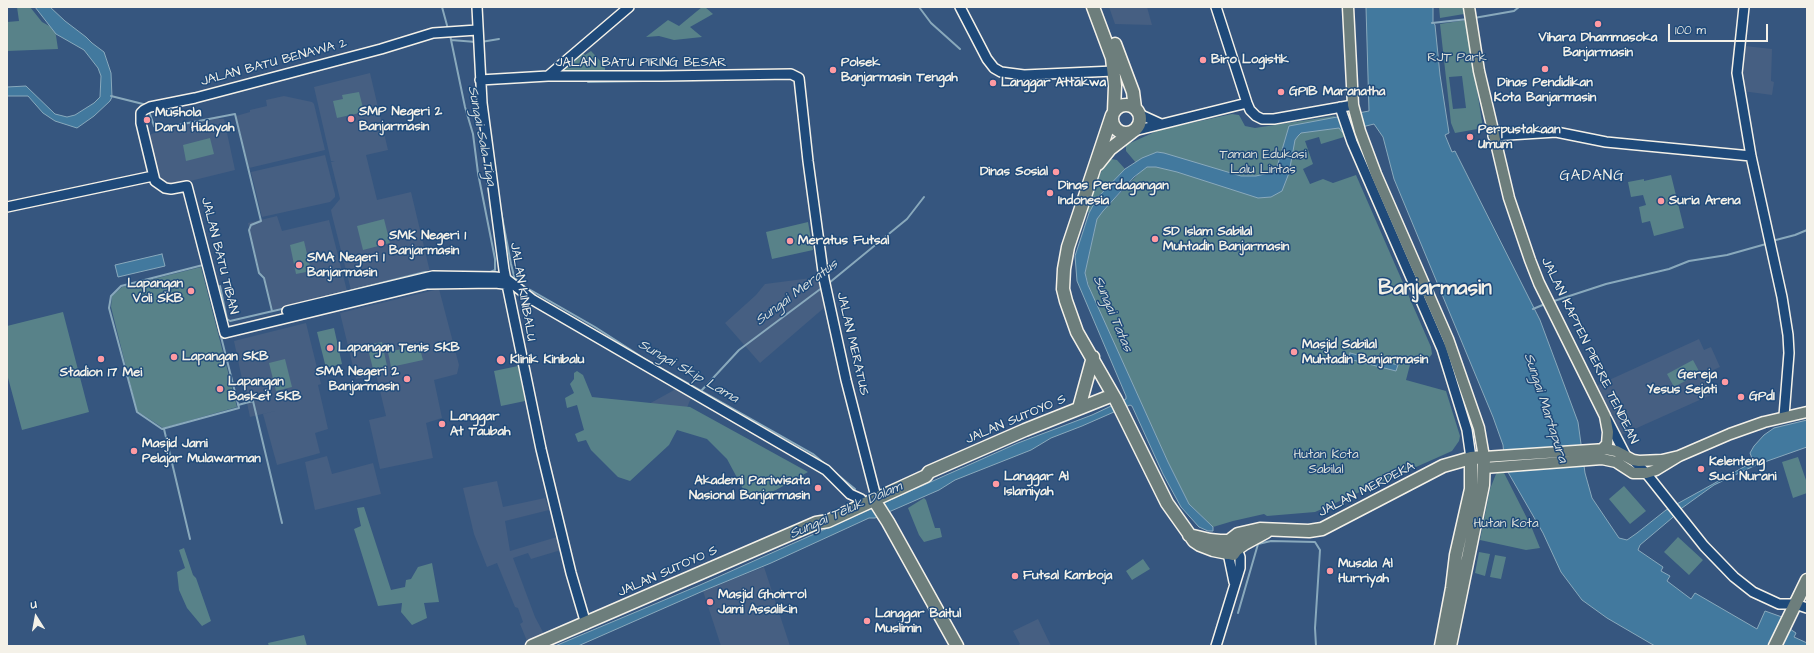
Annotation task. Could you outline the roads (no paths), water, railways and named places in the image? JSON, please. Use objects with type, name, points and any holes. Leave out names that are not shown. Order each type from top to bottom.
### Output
[{"type":"highway","points":[[1092,7],[1110,51],[1114,71],[1115,86],[1112,124],[1118,132],[1123,133],[1133,131]]},
{"type":"highway","points":[[1092,171],[1110,149],[1133,131],[1140,122],[1133,92],[1101,7]]},
{"type":"highway","points":[[1137,111],[1126,105],[1121,105],[1113,113],[1092,171],[1068,247],[1064,269],[1063,289],[1078,332],[1117,401],[1167,503],[1189,535],[1210,540],[1231,548]]},
{"type":"highway","points":[[1079,408],[1093,357]]},
{"type":"highway","name":"JALAN SUTOYO S","points":[[532,646],[586,624],[816,523],[828,521],[875,499],[924,471],[930,472],[1079,408],[1117,401]]},
{"type":"highway","name":"JALAN MERDEKA","points":[[1231,548],[1273,529],[1309,532],[1322,529],[1443,466],[1453,462],[1484,462]]},
{"type":"highway","points":[[1441,646],[1450,622],[1483,485],[1484,462]]},
{"type":"highway","points":[[1450,646],[1450,622],[1456,555],[1471,489],[1471,463]]},
{"type":"highway","points":[[861,499],[875,499],[957,646]]},
{"type":"highway","name":"JALAN SUTOYO S","points":[[816,523],[825,514],[861,499]]},
{"type":"highway","points":[[1782,646],[1800,606],[1807,580]]},
{"type":"highway","points":[[1776,646],[1800,606]]},
{"type":"main road","points":[[1348,7],[1354,108],[1360,131],[1376,174],[1448,340],[1479,428],[1484,462],[1616,451],[1629,458],[1662,460],[1679,456]]},
{"type":"main road","name":"JALAN KAPTEN PIERRE TENDEAN","points":[[1470,14],[1479,71],[1493,136],[1509,198],[1530,260],[1562,330],[1605,416]]},
{"type":"main road","points":[[1602,452],[1633,473],[1646,473],[1656,470],[1679,456],[1730,434],[1784,416],[1807,412]]},
{"type":"main road","points":[[1602,452],[1607,444],[1608,438],[1605,416]]},
{"type":"street","name":"JALAN KINIBALU","points":[[477,7],[482,103],[503,265],[508,283],[541,449],[570,573],[586,624]]},
{"type":"street","points":[[548,76],[629,7]]},
{"type":"street","points":[[960,7],[987,59],[994,68],[1001,72],[1024,75],[1114,71]]},
{"type":"street","points":[[1216,7],[1252,113],[1262,119],[1274,119],[1341,111],[1354,108]]},
{"type":"street","points":[[1744,7],[1737,73],[1751,156],[1782,297],[1788,335],[1789,353],[1784,416]]},
{"type":"street","name":"JALAN BATU BENAWA 2","points":[[153,176],[141,122],[141,114],[147,109],[195,98],[433,33],[449,31],[478,38]]},
{"type":"street","name":"JALAN BATU PIRING BESAR","points":[[480,80],[548,76],[791,74],[800,80]]},
{"type":"street","name":"JALAN MERATUS","points":[[800,80],[808,161],[825,283],[846,380],[875,499]]},
{"type":"street","points":[[1133,131],[1247,102]]},
{"type":"street","points":[[1137,111],[1161,124]]},
{"type":"street","points":[[1341,111],[1349,134],[1442,348],[1467,430],[1471,463]]},
{"type":"street","points":[[1493,136],[1556,132],[1606,142],[1751,156]]},
{"type":"street","points":[[7,207],[153,176]]},
{"type":"street","name":"JALAN BATU TIBAN","points":[[153,176],[155,181],[165,188],[171,189],[187,186],[224,330],[426,281],[488,277],[508,283]]},
{"type":"street","points":[[508,283],[539,304],[821,466],[850,494],[861,499]]},
{"type":"street","name":"JALAN KAPTEN PIERRE TENDEAN","points":[[1605,416],[1629,458],[1646,473],[1669,504],[1680,515],[1704,546],[1734,578],[1753,592],[1779,604],[1792,604],[1800,606]]},
{"type":"street","points":[[1216,646],[1240,565],[1240,557],[1231,548]]},
{"type":"water","points":[[35,7],[50,7],[104,52],[111,73],[112,97],[110,101],[94,116],[77,128],[55,121],[43,113],[28,96],[7,96],[7,87],[26,86],[55,114],[67,117],[75,115],[94,103],[100,97],[101,76],[98,68],[84,50],[56,34]]},
{"type":"water","name":"Sungai Martapura","points":[[1366,7],[1433,7],[1433,22],[1435,25],[1440,75],[1449,133],[1445,135],[1452,152],[1455,151],[1540,320],[1578,422],[1585,473],[1592,498],[1619,538],[1627,540],[1666,510],[1751,463],[1753,461],[1750,453],[1754,446],[1764,435],[1774,428],[1807,420],[1807,447],[1756,465],[1714,485],[1682,508],[1640,545],[1638,550],[1663,567],[1661,571],[1670,576],[1667,581],[1691,599],[1695,593],[1757,629],[1765,611],[1782,617],[1781,623],[1796,633],[1794,637],[1807,643],[1807,646],[1655,646],[1607,618],[1582,600],[1561,572],[1543,533],[1505,467],[1503,445],[1493,417],[1394,179],[1383,137],[1374,124],[1342,132],[1339,128],[1301,133],[1295,140],[1289,173],[1282,191],[1271,197],[1258,198],[1177,172],[1156,167],[1147,167],[1134,177],[1097,219],[1085,273],[1088,285],[1168,462],[1189,504],[1213,527],[1213,531],[1208,531],[1199,527],[1181,507],[1163,474],[1132,406],[1130,405],[1051,438],[1031,450],[955,480],[939,490],[875,518],[869,518],[771,563],[578,646],[555,646],[700,585],[1018,443],[1092,415],[1126,399],[1077,281],[1075,256],[1089,213],[1097,198],[1125,169],[1142,158],[1157,152],[1241,176],[1256,176],[1273,172],[1277,167],[1289,126],[1369,111]]},
{"type":"water","points":[[162,254],[165,266],[118,277],[115,265]]},
{"type":"water","points":[[1350,353],[1398,365],[1396,371],[1349,359]]},
{"type":"waterway","name":"Sungai Sala Tiga","points":[[442,7],[448,29]]},
{"type":"waterway","points":[[919,7],[931,23],[960,49]]},
{"type":"waterway","points":[[1474,18],[1514,11],[1519,7]]},
{"type":"waterway","points":[[1432,23],[1468,19]]},
{"type":"waterway","name":"Sungai Sala Tiga","points":[[450,35],[465,107],[473,134],[478,173],[495,259],[495,270],[488,273]]},
{"type":"waterway","points":[[481,42],[499,39]]},
{"type":"waterway","points":[[451,40],[476,42]]},
{"type":"waterway","points":[[588,82],[700,80]]},
{"type":"waterway","points":[[111,96],[147,105]]},
{"type":"waterway","points":[[149,111],[154,126],[157,129],[235,114],[261,221],[251,225],[249,230],[259,273],[264,278],[272,311]]},
{"type":"waterway","name":"Sungai Meratus","points":[[829,283],[907,219],[924,197]]},
{"type":"waterway","name":"Sungai Skip Lama","points":[[500,206],[514,276],[520,284],[595,327],[645,359],[813,454],[826,465]]},
{"type":"waterway","points":[[1772,241],[1807,230]]},
{"type":"waterway","points":[[1551,302],[1606,284],[1669,269],[1689,261],[1727,255],[1766,244]]},
{"type":"waterway","points":[[203,265],[239,408],[162,429],[137,412],[109,308],[111,296],[121,286],[203,265]]},
{"type":"waterway","points":[[325,297],[425,272],[433,272]]},
{"type":"waterway","points":[[220,286],[227,319],[230,321],[286,308]]},
{"type":"waterway","name":"Sungai Meratus","points":[[701,391],[739,350],[823,287]]},
{"type":"waterway","points":[[1533,309],[1545,304]]},
{"type":"waterway","points":[[238,405],[253,401],[282,523]]},
{"type":"waterway","points":[[164,429],[190,539]]},
{"type":"waterway","name":"Sungai Skip Lama","points":[[833,471],[855,489]]},
{"type":"waterway","points":[[1238,613],[1258,544],[1271,541],[1315,542],[1320,550],[1315,628],[1316,646]]},
{"type":"place","name":"Vihara Dhammasoka Banjarmasin","points":[[1598,24]]},
{"type":"place","name":"Biro Logistik","points":[[1203,60]]},
{"type":"place","name":"Dinas Pendidikan Kota Banjarmasin","points":[[1545,69]]},
{"type":"place","name":"Polsek Banjarmasin Tengah","points":[[833,70]]},
{"type":"place","name":"Langgar Attakwa","points":[[993,83]]},
{"type":"place","name":"GPIB Maranatha","points":[[1281,92]]},
{"type":"place","name":"SMP Negeri 2 Banjarmasin","points":[[351,119]]},
{"type":"place","name":"Mushola Darul Hidayah","points":[[147,120]]},
{"type":"place","name":"Perpustakaan Umum","points":[[1470,137]]},
{"type":"place","name":"Dinas Sosial","points":[[1056,172]]},
{"type":"place","name":"Dinas Perdagangan Indonesia","points":[[1050,193]]},
{"type":"place","name":"Suria Arena","points":[[1661,201]]},
{"type":"place","name":"SD Islam Sabilal Muhtadin Banjarmasin","points":[[1155,239]]},
{"type":"place","name":"Meratus Futsal","points":[[790,241]]},
{"type":"place","name":"SMK Negeri 1 Banjarmasin","points":[[381,243]]},
{"type":"place","name":"SMA Negeri 1 Banjarmasin","points":[[299,265]]},
{"type":"place","name":"Lapangan Voli SKB","points":[[191,291]]},
{"type":"place","name":"Lapangan Tenis SKB","points":[[330,348]]},
{"type":"place","name":"Masjid Sabilal Muhtadin Banjarmasin","points":[[1294,352]]},
{"type":"place","name":"Lapangan SKB","points":[[174,357]]},
{"type":"place","name":"Stadion 17 Mei","points":[[101,359]]},
{"type":"place","name":"Klinik Kinibalu","points":[[501,360]]},
{"type":"place","name":"SMA Negeri 2 Banjarmasin","points":[[407,379]]},
{"type":"place","name":"Gereja Yesus Sejati","points":[[1725,382]]},
{"type":"place","name":"Lapangan Basket SKB","points":[[220,389]]},
{"type":"place","name":"GPdI","points":[[1741,397]]},
{"type":"place","name":"Langgar At Taubah","points":[[442,424]]},
{"type":"place","name":"Masjid Jami Pelajar Mulawarman","points":[[134,451]]},
{"type":"place","name":"Kelenteng Suci Nurani","points":[[1701,469]]},
{"type":"place","name":"Langgar Al Islamiyah","points":[[996,484]]},
{"type":"place","name":"Akademi Pariwisata Nasional Banjarmasin","points":[[818,488]]},
{"type":"place","name":"Musala Al Hurriyah","points":[[1330,571]]},
{"type":"place","name":"Futsal Kamboja","points":[[1015,576]]},
{"type":"place","name":"Masjid Ghoirrol Jami Assalikin","points":[[710,602]]},
{"type":"place","name":"Langgar Baitul Muslimin","points":[[867,621]]},
{"type":"district","name":"GADANG","points":[[1592,177]]},
{"type":"district","name":"Banjarmasin","points":[[1435,290]]},
{"type":"park label","name":"RJT Park","points":[[1457,58]]},
{"type":"park label","name":"Taman Edukasi Lalu Lintas","points":[[1263,162]]},
{"type":"park label","name":"Hutan Kota Sabilal","points":[[1326,462]]},
{"type":"park label","name":"Hutan Kota","points":[[1506,524]]},
{"type":"water label","name":"Sungai Tatas","points":[[1112,314]]},
{"type":"water label","name":"Sungai Teluk Dalam","points":[[846,511]]}]
